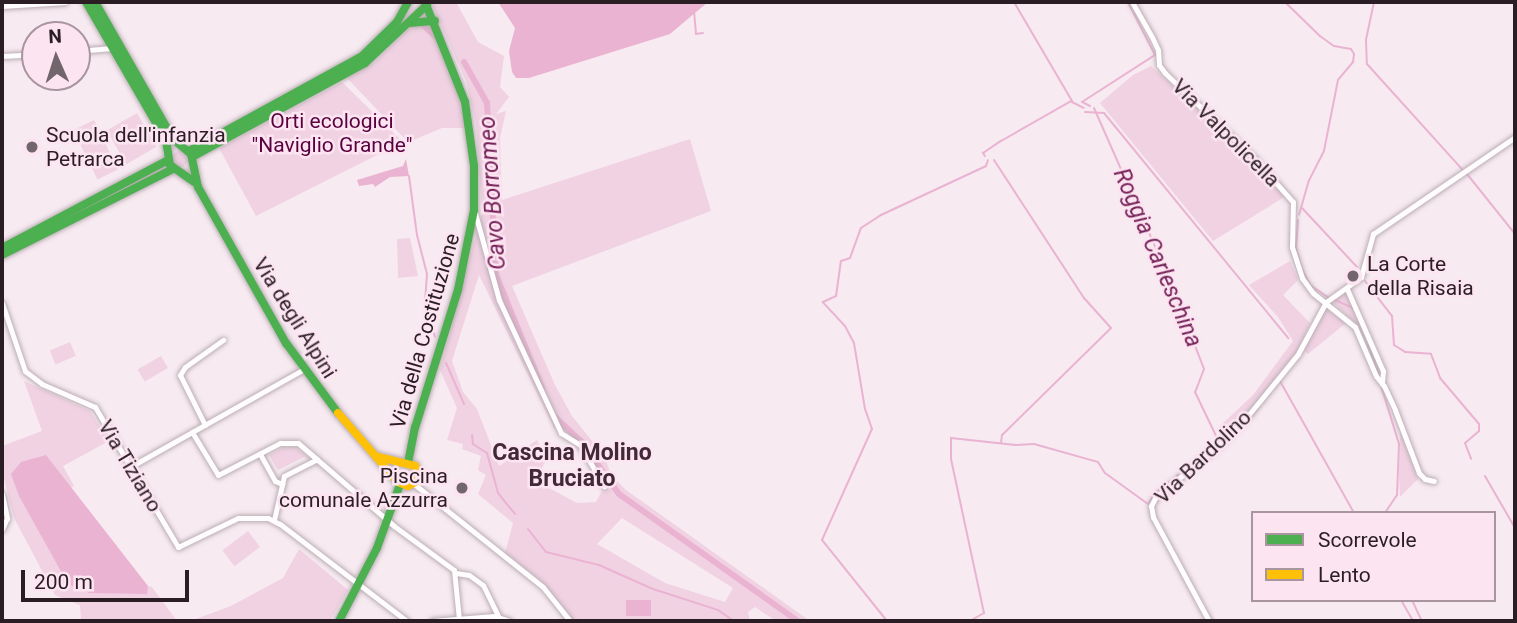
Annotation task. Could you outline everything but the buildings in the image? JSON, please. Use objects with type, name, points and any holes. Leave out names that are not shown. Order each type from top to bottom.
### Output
[{"type":"street","points":[[2,6],[65,2]]},
{"type":"street","name":"Via degli Alpini","points":[[86,2],[166,140],[168,157],[177,170],[198,187]]},
{"type":"street","name":"Via degli Alpini","points":[[95,2],[173,139],[188,155],[198,187],[304,369],[398,480]]},
{"type":"street","name":"Via Valpolicella","points":[[1132,2],[1155,43],[1157,61],[1165,73],[1289,195],[1293,208],[1294,259],[1307,285],[1326,302]]},
{"type":"street","points":[[188,155],[365,63],[426,3]]},
{"type":"street","name":"Via della Costituzione","points":[[405,464],[460,282],[474,210],[474,166],[465,102],[426,3]]},
{"type":"street","points":[[2,255],[177,170],[188,155],[352,62],[393,27],[408,4]]},
{"type":"street","points":[[408,23],[420,20],[435,21]]},
{"type":"street","points":[[91,50],[113,48]]},
{"type":"street","points":[[2,57],[21,55]]},
{"type":"street","name":"Via Bardolino","points":[[1209,621],[1153,517],[1152,504],[1238,427],[1298,354],[1326,302],[1347,289],[1365,269],[1373,234],[1515,137]]},
{"type":"street","points":[[2,248],[168,157],[175,148],[188,155]]},
{"type":"street","points":[[474,210],[499,300],[561,433],[580,445],[604,486]]},
{"type":"street","points":[[1347,289],[1384,371],[1382,383]]},
{"type":"street","points":[[1326,302],[1355,327],[1376,376],[1382,383],[1419,473],[1434,481]]},
{"type":"street","name":"Via Tiziano","points":[[2,306],[25,371],[42,383],[95,407],[178,547],[238,517],[250,515],[274,520]]},
{"type":"street","points":[[205,425],[180,375],[186,367],[223,340]]},
{"type":"street","points":[[131,467],[304,369]]},
{"type":"street","points":[[192,432],[218,475],[289,440],[298,443],[456,573],[469,575],[483,585],[498,616]]},
{"type":"street","points":[[260,454],[275,481],[282,484]]},
{"type":"street","points":[[379,457],[418,469],[418,478],[414,484]]},
{"type":"street","points":[[317,459],[288,474],[282,484],[274,520],[407,621]]},
{"type":"street","points":[[339,621],[360,586],[388,517],[405,464]]},
{"type":"street","points":[[398,480],[414,484],[543,587],[570,621]]},
{"type":"street","points":[[2,494],[7,518],[2,528]]},
{"type":"street","points":[[456,573],[458,619]]},
{"type":"street","points":[[432,621],[498,616],[509,621]]},
{"type":"green space","points":[[431,2],[456,2],[478,42],[504,56],[500,87],[509,97],[496,114],[506,111],[500,138],[502,200],[690,139],[711,211],[512,286],[555,385],[572,416],[605,457],[611,475],[626,490],[810,621],[776,621],[755,607],[748,612],[750,621],[574,621],[541,581],[505,553],[513,523],[478,494],[486,475],[478,470],[481,456],[462,449],[463,444],[447,440],[457,408],[440,370],[482,213],[476,124],[466,81]],"holes":[[[479,275],[554,428],[559,426],[580,443],[606,484],[596,502],[577,503],[540,483],[536,477],[546,461],[537,440],[499,466],[477,409],[463,392],[452,361]],[[622,518],[733,588],[725,602],[665,583],[597,544]]]},
{"type":"green space","points":[[422,23],[433,27],[461,102],[465,128],[442,128],[411,141],[406,140],[347,78],[375,62],[412,25]]},
{"type":"green space","points":[[1151,66],[1220,129],[1286,196],[1213,241],[1100,103],[1133,75]]},
{"type":"green space","name":"Orti ecologici \"Naviglio Grande\"","points":[[342,82],[403,142],[256,216],[219,148]]},
{"type":"green space","points":[[137,113],[156,147],[126,164],[107,130]]},
{"type":"green space","points":[[94,120],[118,169],[97,180],[73,130]]},
{"type":"green space","points":[[177,151],[183,151],[188,159],[186,165],[177,167],[172,162],[172,156]]},
{"type":"green space","points":[[410,238],[418,276],[398,278],[397,239]]},
{"type":"green space","points":[[1290,261],[1298,280],[1283,295],[1310,323],[1297,352],[1244,418],[1224,437],[1219,427],[1253,395],[1293,341],[1278,317],[1249,285]]},
{"type":"green space","points":[[1348,293],[1361,324],[1357,325],[1334,303],[1333,299]]},
{"type":"green space","points":[[1326,309],[1346,323],[1308,354],[1302,349]]},
{"type":"green space","points":[[70,342],[76,356],[56,364],[50,351]]},
{"type":"green space","points":[[161,356],[168,368],[145,382],[138,370]]},
{"type":"green space","points":[[24,381],[90,411],[109,441],[63,466],[74,486],[70,488],[177,621],[81,621],[80,605],[55,595],[14,518],[2,471],[2,446],[42,431]]},
{"type":"green space","points":[[1400,431],[1418,479],[1400,497],[1399,476]]},
{"type":"green space","points":[[284,447],[295,447],[309,458],[304,457],[278,470],[269,455]]},
{"type":"green space","points":[[248,531],[260,547],[234,566],[222,550]]},
{"type":"green space","points":[[299,549],[348,590],[330,621],[190,621],[231,606],[283,578]]},
{"type":"shaded area","points":[[498,2],[708,2],[670,34],[529,78],[516,78],[512,72],[509,51],[515,28]]},
{"type":"shaded area","points":[[406,159],[409,176],[390,177],[375,187],[373,184],[359,186],[357,180],[403,166]]},
{"type":"shaded area","points":[[46,455],[148,586],[147,594],[89,593],[68,584],[19,496],[11,474],[21,462]]},
{"type":"shaded area","points":[[626,600],[651,600],[651,616],[626,616]]},
{"type":"waterway","points":[[1014,2],[1072,101]]},
{"type":"waterway","name":"Roggia Carleschina","points":[[1090,106],[1082,102],[1155,55],[1128,2]]},
{"type":"waterway","points":[[1285,2],[1320,36],[1334,46],[1351,49],[1354,54],[1353,62],[1338,80],[1324,151],[1309,180],[1299,215]]},
{"type":"waterway","points":[[1374,2],[1366,40],[1367,64],[1462,169]]},
{"type":"waterway","points":[[694,11],[696,34],[703,33]]},
{"type":"waterway","name":"Cavo Borromeo","points":[[423,25],[436,37]]},
{"type":"waterway","name":"Cavo Borromeo","points":[[464,62],[487,103],[496,275],[542,388]]},
{"type":"waterway","points":[[985,156],[983,153],[1001,141],[1071,101]]},
{"type":"waterway","points":[[1072,102],[1084,108]]},
{"type":"waterway","name":"Roggia Carleschina","points":[[1094,108],[1166,271],[1204,369],[1195,392],[1218,440],[1182,471]]},
{"type":"waterway","points":[[1085,112],[1104,113],[1288,338]]},
{"type":"waterway","points":[[887,621],[822,540],[872,429],[865,409],[854,343],[845,326],[823,302],[836,296],[841,261],[850,258],[861,228],[881,215],[986,166],[988,160]]},
{"type":"waterway","points":[[994,160],[1084,298],[1111,328],[1002,435],[1001,443]]},
{"type":"waterway","points":[[1467,174],[1515,234]]},
{"type":"waterway","points":[[409,176],[417,235],[427,274],[425,300],[435,337]]},
{"type":"waterway","points":[[1302,208],[1357,267]]},
{"type":"waterway","points":[[1298,220],[1296,247],[1301,267],[1310,285],[1328,297]]},
{"type":"waterway","points":[[1365,281],[1392,316],[1394,345],[1405,352],[1431,354],[1440,378],[1479,424],[1479,431],[1465,443],[1471,459]]},
{"type":"waterway","points":[[1335,300],[1353,308]]},
{"type":"waterway","points":[[1368,345],[1379,373]]},
{"type":"waterway","points":[[446,363],[464,404]]},
{"type":"waterway","name":"Roggia Carleschina","points":[[1280,381],[1353,511]]},
{"type":"waterway","points":[[1382,389],[1399,444],[1397,495],[1386,511]]},
{"type":"waterway","name":"Roggia Carleschina","points":[[1187,476],[1233,438],[1259,407]]},
{"type":"waterway","name":"Cavo Borromeo","points":[[555,417],[581,441],[619,494],[798,621]]},
{"type":"waterway","points":[[472,435],[473,444],[487,453],[498,493],[515,514]]},
{"type":"waterway","points":[[970,621],[984,613],[951,459],[951,438],[1016,445],[1034,444],[1098,462],[1105,473],[1148,504],[1155,493],[1178,475]]},
{"type":"waterway","points":[[1485,476],[1515,528]]},
{"type":"waterway","points":[[528,529],[546,552],[599,565],[653,589],[718,610],[734,621]]},
{"type":"waterway","name":"Roggia Carleschina","points":[[1402,602],[1413,621]]},
{"type":"waterway","points":[[1413,602],[1422,621]]},
{"type":"traffic: fast","points":[[86,2],[166,140],[170,165],[194,182]]},
{"type":"traffic: fast","points":[[95,2],[173,139],[191,154],[198,187],[286,343],[338,413]]},
{"type":"traffic: fast","points":[[189,151],[361,57],[397,22],[408,2]]},
{"type":"traffic: fast","points":[[408,463],[415,428],[458,290],[474,210],[474,166],[465,102],[425,2]]},
{"type":"traffic: fast","points":[[192,157],[365,63],[427,5]]},
{"type":"traffic: fast","points":[[410,23],[435,21]]},
{"type":"traffic: fast","points":[[2,248],[168,160]]},
{"type":"traffic: fast","points":[[2,255],[173,169]]},
{"type":"traffic: fast","points":[[339,621],[377,548],[400,484]]},
{"type":"traffic: slow","points":[[338,413],[398,482],[408,486],[417,481],[419,474],[415,466],[379,457]]},
{"type":"place","name":"Scuola dell'infanzia Petrarca","points":[[32,147]]},
{"type":"place","name":"La Corte della Risaia","points":[[1353,276]]},
{"type":"place","name":"Piscina comunale Azzurra","points":[[462,488]]},
{"type":"district","name":"Cascina Molino Bruciato","points":[[572,466]]}]
